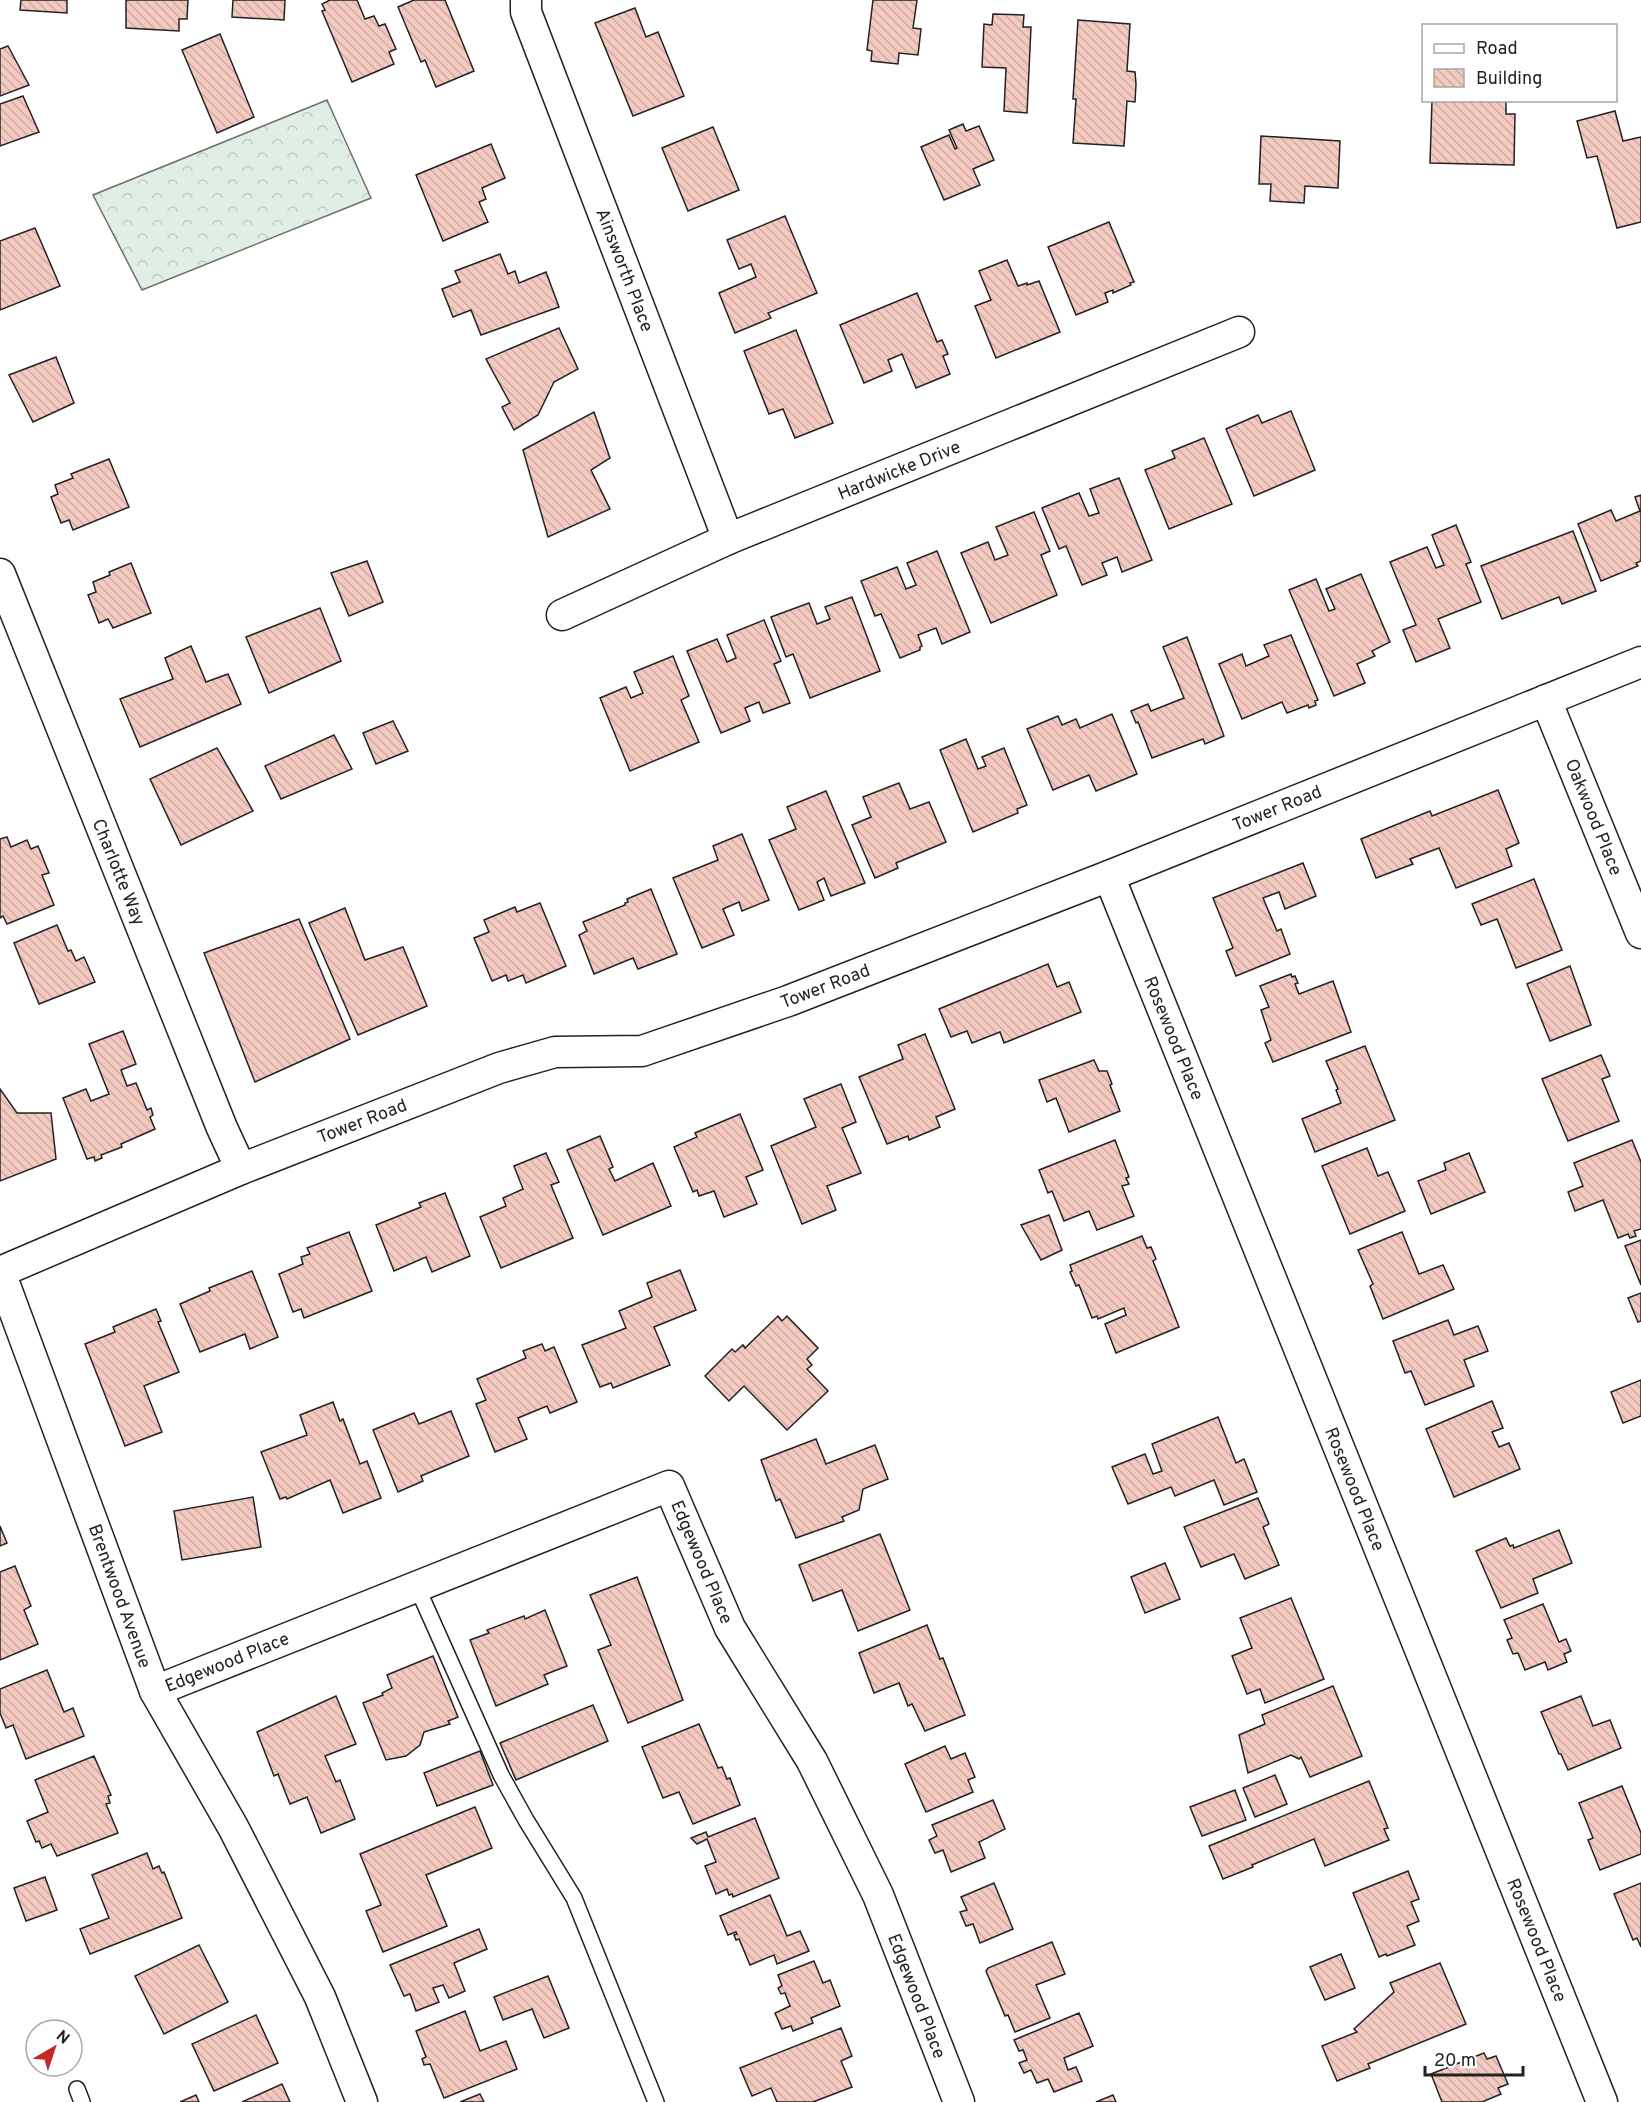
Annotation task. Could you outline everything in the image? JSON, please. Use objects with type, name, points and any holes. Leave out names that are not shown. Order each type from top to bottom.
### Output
[{"type":"street","name":"Ainsworth Place","points":[[526,0],[526,12],[728,539]]},
{"type":"street","name":"Hardwicke Drive","points":[[562,615],[728,539],[1239,332]]},
{"type":"street","name":"Charlotte Way","points":[[0,574],[213,1106],[241,1169]]},
{"type":"street","name":"Tower Road","points":[[0,1272],[241,1169],[499,1068],[555,1052],[642,1052],[788,1001],[1108,876],[1641,662]]},
{"type":"street","name":"Oakwood Place","points":[[1546,700],[1641,933]]},
{"type":"street","name":"Rosewood Place","points":[[1108,876],[1602,2102]]},
{"type":"street","name":"Brentwood Avenue","points":[[0,1272],[155,1691],[232,1827],[320,1997],[362,2102]]},
{"type":"street","name":"Edgewood Place","points":[[155,1691],[669,1486],[730,1628],[812,1761],[878,1895],[958,2102]]},
{"type":"lane","points":[[417,1587],[501,1775],[525,1820],[574,1898],[656,2102]]},
{"type":"green space","points":[[327,100],[371,198],[142,290],[93,195]]},
{"type":"building","points":[[21,0],[67,0],[67,13],[20,10]]},
{"type":"building","points":[[126,0],[188,0],[187,19],[179,19],[179,31],[126,28]]},
{"type":"building","points":[[233,0],[285,0],[284,20],[232,17]]},
{"type":"building","points":[[330,0],[357,0],[365,19],[374,16],[379,26],[385,24],[396,49],[389,52],[394,64],[352,82],[322,11],[325,10],[322,4]]},
{"type":"building","points":[[414,0],[445,0],[474,71],[436,87],[425,60],[421,62],[398,7]]},
{"type":"building","points":[[873,0],[917,0],[913,28],[921,29],[918,55],[899,53],[898,64],[871,61],[872,51],[867,50]]},
{"type":"building","points":[[635,8],[646,37],[658,32],[684,96],[633,116],[595,23]]},
{"type":"building","points":[[993,14],[1024,15],[1023,27],[1031,27],[1027,113],[1004,111],[1006,68],[982,67],[984,24],[992,25]]},
{"type":"building","points":[[1078,20],[1130,24],[1127,71],[1135,72],[1136,84],[1135,102],[1127,101],[1124,146],[1073,143]]},
{"type":"building","points":[[220,34],[254,117],[217,133],[182,50]]},
{"type":"building","points":[[8,46],[29,85],[0,96],[0,49]]},
{"type":"building","points":[[23,96],[39,132],[0,146],[0,104]]},
{"type":"building","points":[[1432,102],[1506,102],[1506,114],[1515,114],[1514,165],[1430,163]]},
{"type":"building","points":[[1615,111],[1623,141],[1641,137],[1641,222],[1617,228],[1597,156],[1587,158],[1577,121]]},
{"type":"building","points":[[963,124],[966,131],[979,126],[994,160],[973,169],[980,185],[944,200],[921,147],[949,135],[955,149],[957,148],[949,130]]},
{"type":"building","points":[[713,127],[739,190],[688,211],[662,148]]},
{"type":"building","points":[[1261,136],[1340,141],[1338,188],[1305,186],[1304,203],[1270,201],[1271,184],[1259,184]]},
{"type":"building","points":[[491,144],[505,178],[482,188],[486,199],[479,202],[488,222],[443,241],[416,175]]},
{"type":"building","points":[[785,216],[817,293],[768,313],[771,318],[735,333],[719,293],[756,277],[751,264],[739,269],[727,240]]},
{"type":"building","points":[[1109,222],[1134,282],[1113,293],[1113,290],[1105,293],[1108,302],[1076,315],[1048,247]]},
{"type":"building","points":[[35,228],[60,286],[0,310],[0,241]]},
{"type":"building","points":[[500,254],[508,274],[515,271],[519,283],[546,272],[559,307],[481,335],[471,310],[453,317],[442,289],[460,282],[455,271]]},
{"type":"building","points":[[1007,260],[1018,286],[1039,281],[1060,332],[996,358],[975,306],[991,300],[979,271]]},
{"type":"building","points":[[917,293],[937,342],[942,340],[948,354],[943,356],[950,374],[916,388],[902,354],[888,360],[892,371],[864,383],[840,325]]},
{"type":"building","points":[[559,328],[578,369],[554,382],[538,415],[514,430],[502,407],[510,403],[486,359]]},
{"type":"building","points":[[796,330],[833,423],[795,438],[783,409],[769,414],[744,351]]},
{"type":"building","points":[[56,357],[74,403],[33,422],[9,375]]},
{"type":"building","points":[[1291,411],[1315,470],[1254,496],[1226,429],[1258,415],[1262,423]]},
{"type":"building","points":[[594,412],[610,458],[591,470],[610,509],[548,537],[523,450]]},
{"type":"building","points":[[1204,438],[1232,504],[1169,529],[1145,470],[1175,458],[1172,451]]},
{"type":"building","points":[[109,459],[129,507],[73,530],[69,520],[61,523],[51,497],[58,494],[55,485],[73,478],[71,474]]},
{"type":"building","points":[[1119,478],[1152,560],[1122,572],[1117,557],[1102,563],[1107,575],[1082,585],[1066,546],[1059,549],[1042,508],[1079,493],[1089,516],[1099,513],[1090,489]]},
{"type":"building","points":[[1641,495],[1641,561],[1636,563],[1638,566],[1601,581],[1578,524],[1611,510],[1616,521],[1640,511],[1635,497]]},
{"type":"building","points":[[1034,512],[1050,551],[1041,555],[1057,595],[991,623],[961,553],[988,542],[995,560],[1008,555],[996,527]]},
{"type":"building","points":[[1456,525],[1471,562],[1466,564],[1481,602],[1438,619],[1450,648],[1416,662],[1403,630],[1416,625],[1390,562],[1427,547],[1436,568],[1444,565],[1432,535]]},
{"type":"building","points":[[1573,531],[1596,591],[1562,604],[1559,597],[1502,619],[1481,566]]},
{"type":"building","points":[[937,551],[970,632],[942,644],[936,628],[918,635],[922,646],[920,650],[900,658],[881,614],[875,616],[861,581],[897,567],[906,589],[916,585],[907,563]]},
{"type":"building","points":[[367,561],[383,602],[349,616],[331,573]]},
{"type":"building","points":[[131,563],[151,613],[113,628],[108,619],[99,623],[88,595],[96,592],[93,582]]},
{"type":"building","points":[[1361,574],[1390,642],[1372,651],[1375,656],[1357,664],[1365,683],[1334,696],[1289,590],[1316,579],[1329,611],[1335,609],[1326,589]]},
{"type":"building","points":[[852,597],[880,671],[810,698],[793,654],[786,657],[771,617],[809,603],[817,624],[830,619],[825,607]]},
{"type":"building","points":[[320,608],[341,661],[269,693],[246,637]]},
{"type":"building","points":[[764,620],[781,661],[774,664],[790,703],[763,713],[759,702],[745,708],[750,721],[721,733],[687,651],[717,639],[727,662],[736,658],[727,635]]},
{"type":"building","points":[[1291,635],[1318,700],[1315,701],[1316,705],[1309,708],[1308,705],[1287,713],[1282,702],[1242,719],[1219,664],[1242,654],[1246,666],[1269,656],[1264,645]]},
{"type":"building","points":[[1187,637],[1224,736],[1205,744],[1203,739],[1152,758],[1138,722],[1136,723],[1131,711],[1148,704],[1151,711],[1184,698],[1163,647]]},
{"type":"building","points":[[191,646],[206,682],[228,674],[241,704],[140,747],[120,699],[173,679],[165,658]]},
{"type":"building","points":[[673,656],[689,696],[681,700],[699,742],[630,771],[600,698],[626,687],[631,698],[643,693],[634,672]]},
{"type":"building","points":[[1112,714],[1137,774],[1096,791],[1089,775],[1053,790],[1027,729],[1058,716],[1062,725],[1076,719],[1080,728]]},
{"type":"building","points":[[393,721],[408,751],[376,764],[363,733]]},
{"type":"building","points":[[334,735],[352,769],[281,799],[265,766]]},
{"type":"building","points":[[966,739],[978,769],[986,766],[982,757],[1004,748],[1027,805],[1017,809],[1018,813],[973,832],[940,750]]},
{"type":"building","points":[[217,748],[253,811],[181,845],[150,779]]},
{"type":"building","points":[[899,783],[910,809],[929,802],[946,842],[896,863],[898,868],[875,878],[852,825],[871,817],[863,797]]},
{"type":"building","points":[[1498,790],[1519,843],[1506,849],[1512,866],[1456,888],[1439,848],[1410,859],[1413,864],[1376,878],[1361,839],[1430,811],[1432,816]]},
{"type":"building","points":[[826,791],[865,883],[831,896],[824,878],[817,882],[824,900],[799,910],[769,840],[796,829],[787,807]]},
{"type":"building","points":[[742,834],[769,900],[742,911],[739,902],[723,909],[734,935],[702,948],[673,878],[718,860],[713,846]]},
{"type":"building","points":[[7,837],[11,847],[27,840],[31,849],[38,846],[49,873],[42,875],[54,905],[7,924],[3,916],[0,918],[0,839]]},
{"type":"building","points":[[1303,863],[1316,896],[1285,909],[1279,892],[1263,898],[1277,931],[1281,929],[1290,954],[1236,976],[1226,951],[1233,948],[1213,898]]},
{"type":"building","points":[[1534,879],[1562,950],[1516,968],[1497,919],[1481,925],[1472,904]]},
{"type":"building","points":[[651,889],[677,954],[638,969],[633,958],[594,974],[579,935],[587,931],[583,922],[625,905],[628,902],[627,899]]},
{"type":"building","points":[[540,903],[566,966],[526,983],[523,975],[508,981],[506,975],[492,981],[474,938],[489,932],[484,920],[515,907],[517,912]]},
{"type":"building","points":[[345,908],[365,960],[403,947],[427,1006],[358,1035],[309,923]]},
{"type":"building","points":[[299,919],[350,1039],[255,1082],[204,953]]},
{"type":"building","points":[[57,925],[68,951],[71,950],[76,961],[84,957],[95,982],[39,1004],[14,943]]},
{"type":"building","points":[[1048,964],[1057,987],[1069,982],[1081,1012],[1004,1043],[1000,1032],[972,1043],[967,1031],[951,1037],[939,1009]]},
{"type":"building","points":[[1570,966],[1591,1025],[1550,1041],[1527,984]]},
{"type":"building","points":[[1291,974],[1292,977],[1295,976],[1298,983],[1295,984],[1299,994],[1333,981],[1351,1032],[1273,1062],[1265,1043],[1271,1040],[1261,1010],[1269,1007],[1260,986]]},
{"type":"building","points":[[123,1031],[136,1064],[121,1070],[127,1086],[136,1083],[147,1110],[151,1108],[153,1115],[150,1117],[155,1129],[121,1144],[122,1147],[101,1155],[102,1158],[95,1161],[94,1157],[87,1159],[63,1098],[86,1089],[91,1101],[109,1094],[89,1044]]},
{"type":"building","points":[[925,1034],[955,1109],[936,1117],[940,1127],[909,1140],[908,1136],[887,1144],[859,1077],[903,1059],[898,1045]]},
{"type":"building","points":[[1365,1046],[1395,1120],[1315,1152],[1302,1119],[1341,1103],[1336,1090],[1338,1089],[1326,1061]]},
{"type":"building","points":[[1601,1055],[1610,1076],[1602,1079],[1619,1121],[1568,1141],[1542,1079]]},
{"type":"building","points":[[1094,1060],[1099,1071],[1107,1071],[1120,1111],[1069,1132],[1056,1098],[1047,1102],[1039,1080]]},
{"type":"building","points":[[841,1084],[856,1122],[842,1128],[861,1173],[827,1186],[836,1210],[802,1224],[771,1146],[816,1127],[804,1099]]},
{"type":"building","points":[[0,1089],[17,1113],[51,1113],[56,1159],[0,1181]]},
{"type":"building","points":[[740,1114],[763,1170],[746,1177],[757,1204],[724,1217],[714,1191],[699,1196],[697,1190],[693,1192],[674,1147],[697,1137],[695,1133]]},
{"type":"building","points":[[600,1136],[613,1167],[609,1169],[615,1181],[653,1163],[671,1206],[603,1235],[567,1150]]},
{"type":"building","points":[[1115,1140],[1129,1177],[1126,1178],[1129,1184],[1122,1186],[1134,1216],[1097,1230],[1089,1211],[1064,1221],[1052,1191],[1048,1193],[1039,1170]]},
{"type":"building","points":[[1632,1140],[1641,1162],[1641,1229],[1634,1231],[1636,1236],[1630,1238],[1628,1234],[1618,1238],[1603,1200],[1575,1211],[1568,1192],[1583,1186],[1574,1163]]},
{"type":"building","points":[[1367,1148],[1378,1176],[1388,1172],[1405,1211],[1350,1234],[1322,1166]]},
{"type":"building","points":[[546,1153],[559,1182],[551,1185],[573,1238],[501,1268],[480,1217],[506,1206],[503,1198],[523,1189],[514,1166]]},
{"type":"building","points":[[1469,1153],[1485,1192],[1431,1214],[1418,1181],[1446,1170],[1444,1163]]},
{"type":"building","points":[[445,1193],[470,1256],[432,1272],[426,1257],[394,1271],[376,1225],[421,1207],[419,1203]]},
{"type":"building","points":[[1049,1215],[1062,1250],[1041,1260],[1021,1225]]},
{"type":"building","points":[[349,1232],[372,1291],[304,1318],[301,1309],[293,1312],[279,1274],[303,1264],[301,1257],[310,1254],[307,1248]]},
{"type":"building","points":[[1402,1232],[1419,1274],[1443,1265],[1454,1289],[1383,1319],[1370,1286],[1373,1284],[1358,1250]]},
{"type":"building","points":[[1142,1236],[1147,1248],[1151,1247],[1156,1259],[1153,1261],[1179,1327],[1116,1353],[1105,1324],[1126,1315],[1124,1308],[1098,1319],[1097,1316],[1092,1318],[1079,1285],[1076,1286],[1070,1272],[1072,1271],[1070,1265]]},
{"type":"building","points":[[1641,1240],[1641,1285],[1625,1246]]},
{"type":"building","points":[[680,1270],[696,1310],[654,1327],[670,1365],[613,1388],[611,1383],[600,1387],[582,1345],[626,1328],[619,1311],[652,1297],[647,1283]]},
{"type":"building","points":[[252,1271],[278,1337],[250,1349],[245,1334],[200,1352],[180,1304],[210,1291],[209,1288]]},
{"type":"building","points":[[1641,1293],[1641,1321],[1638,1322],[1628,1298]]},
{"type":"building","points":[[156,1309],[161,1321],[158,1322],[179,1372],[144,1386],[162,1432],[125,1446],[85,1344],[115,1332],[113,1327]]},
{"type":"building","points":[[778,1316],[782,1321],[787,1316],[818,1348],[807,1359],[812,1365],[807,1369],[828,1391],[787,1430],[744,1386],[729,1401],[705,1376],[732,1349],[735,1352],[743,1345],[745,1348]]},
{"type":"building","points":[[1448,1320],[1454,1335],[1478,1326],[1488,1351],[1464,1360],[1474,1386],[1425,1405],[1411,1371],[1405,1373],[1393,1341]]},
{"type":"building","points":[[542,1344],[545,1351],[554,1347],[577,1402],[550,1413],[547,1406],[518,1418],[527,1439],[495,1452],[476,1404],[486,1400],[477,1379],[526,1358],[523,1351]]},
{"type":"building","points":[[1641,1380],[1641,1416],[1623,1423],[1611,1392]]},
{"type":"building","points":[[1492,1401],[1503,1428],[1492,1432],[1499,1447],[1509,1443],[1520,1469],[1454,1497],[1426,1429]]},
{"type":"building","points":[[333,1402],[340,1421],[343,1419],[360,1464],[367,1461],[381,1498],[343,1513],[330,1480],[287,1499],[286,1497],[280,1499],[261,1452],[307,1435],[300,1415]]},
{"type":"building","points":[[451,1411],[469,1456],[421,1476],[423,1481],[398,1492],[373,1430],[414,1413],[419,1424]]},
{"type":"building","points":[[1218,1417],[1236,1463],[1244,1459],[1257,1492],[1224,1505],[1214,1480],[1175,1496],[1171,1487],[1128,1504],[1112,1467],[1145,1454],[1153,1474],[1162,1471],[1152,1444]]},
{"type":"building","points":[[816,1439],[826,1464],[875,1445],[888,1479],[863,1489],[859,1510],[842,1517],[844,1521],[796,1538],[780,1499],[776,1501],[761,1460]]},
{"type":"building","points":[[253,1497],[261,1547],[182,1560],[174,1511]]},
{"type":"building","points":[[1258,1498],[1269,1524],[1263,1527],[1279,1565],[1245,1579],[1234,1554],[1201,1567],[1184,1527]]},
{"type":"building","points":[[0,1526],[7,1543],[0,1546]]},
{"type":"building","points":[[1559,1530],[1572,1563],[1533,1579],[1538,1593],[1501,1608],[1476,1551],[1506,1538],[1510,1546],[1513,1545],[1514,1548]]},
{"type":"building","points":[[880,1534],[910,1610],[858,1631],[842,1590],[813,1601],[799,1565]]},
{"type":"building","points":[[1165,1563],[1180,1599],[1145,1613],[1131,1577]]},
{"type":"building","points":[[15,1566],[31,1606],[24,1610],[38,1644],[0,1660],[0,1572]]},
{"type":"building","points":[[637,1577],[683,1700],[628,1723],[598,1650],[611,1645],[590,1595]]},
{"type":"building","points":[[1291,1598],[1324,1679],[1265,1703],[1260,1689],[1247,1694],[1232,1656],[1252,1648],[1240,1618]]},
{"type":"building","points":[[1543,1604],[1559,1642],[1566,1639],[1571,1651],[1564,1654],[1567,1662],[1548,1670],[1545,1662],[1525,1670],[1518,1653],[1513,1654],[1507,1640],[1512,1638],[1504,1620]]},
{"type":"building","points":[[545,1610],[567,1666],[544,1675],[548,1684],[496,1706],[470,1640],[489,1633],[487,1630],[524,1616],[525,1619]]},
{"type":"building","points":[[927,1625],[940,1659],[943,1658],[965,1715],[925,1731],[912,1704],[908,1706],[899,1683],[874,1693],[859,1653]]},
{"type":"building","points":[[433,1656],[458,1717],[448,1721],[450,1724],[424,1732],[420,1745],[406,1756],[386,1760],[363,1703],[383,1695],[382,1693],[392,1688],[387,1675]]},
{"type":"building","points":[[47,1670],[64,1712],[73,1708],[84,1736],[26,1759],[13,1725],[6,1728],[0,1713],[0,1689]]},
{"type":"building","points":[[1333,1686],[1362,1756],[1310,1777],[1301,1757],[1299,1759],[1291,1755],[1248,1773],[1239,1735],[1265,1724],[1262,1715]]},
{"type":"building","points":[[336,1696],[356,1744],[325,1756],[336,1782],[340,1780],[355,1819],[321,1833],[307,1797],[290,1804],[278,1774],[274,1776],[257,1732]]},
{"type":"building","points":[[1581,1696],[1593,1726],[1610,1720],[1621,1748],[1568,1770],[1541,1712]]},
{"type":"building","points":[[593,1705],[608,1741],[516,1780],[500,1743]]},
{"type":"building","points":[[699,1724],[718,1768],[722,1767],[727,1779],[730,1778],[740,1805],[693,1824],[679,1792],[663,1798],[642,1747]]},
{"type":"building","points":[[945,1746],[951,1759],[965,1753],[975,1777],[968,1780],[973,1792],[926,1812],[905,1764]]},
{"type":"building","points":[[480,1751],[493,1785],[437,1806],[424,1773]]},
{"type":"building","points":[[94,1756],[111,1795],[108,1796],[110,1803],[106,1804],[118,1833],[57,1856],[51,1844],[42,1848],[39,1841],[36,1842],[27,1821],[48,1812],[35,1780]]},
{"type":"building","points":[[1275,1775],[1287,1804],[1255,1817],[1243,1788]]},
{"type":"building","points":[[1369,1781],[1388,1828],[1384,1829],[1389,1840],[1325,1866],[1314,1839],[1223,1879],[1209,1846]]},
{"type":"building","points":[[1622,1786],[1641,1833],[1641,1854],[1600,1870],[1588,1840],[1593,1838],[1579,1803]]},
{"type":"building","points":[[1235,1790],[1246,1820],[1202,1836],[1190,1807]]},
{"type":"building","points":[[993,1800],[1005,1829],[979,1842],[985,1858],[951,1872],[943,1850],[935,1853],[929,1840],[937,1836],[932,1825]]},
{"type":"building","points":[[475,1807],[492,1848],[426,1875],[447,1926],[383,1952],[366,1911],[381,1905],[360,1854]]},
{"type":"building","points":[[755,1818],[779,1878],[733,1897],[732,1894],[729,1895],[727,1889],[716,1894],[705,1866],[716,1862],[707,1839],[697,1844],[691,1838],[706,1832],[708,1837]]},
{"type":"building","points":[[147,1853],[153,1869],[159,1866],[162,1873],[164,1872],[182,1918],[90,1954],[80,1929],[109,1918],[92,1875]]},
{"type":"building","points":[[1408,1871],[1419,1899],[1411,1902],[1419,1921],[1407,1926],[1415,1945],[1379,1957],[1353,1893]]},
{"type":"building","points":[[45,1877],[57,1910],[26,1921],[14,1888]]},
{"type":"building","points":[[994,1883],[1013,1929],[980,1943],[973,1924],[966,1926],[960,1912],[967,1910],[961,1897]]},
{"type":"building","points":[[1641,1883],[1641,1947],[1637,1938],[1633,1940],[1614,1894]]},
{"type":"building","points":[[770,1895],[787,1936],[800,1931],[809,1951],[777,1964],[774,1955],[750,1965],[739,1939],[736,1940],[734,1935],[737,1934],[736,1932],[728,1935],[720,1916]]},
{"type":"building","points":[[479,1929],[487,1949],[454,1963],[465,1991],[449,1998],[443,1985],[433,1988],[439,2002],[416,2011],[410,1994],[404,1996],[390,1965]]},
{"type":"building","points":[[1052,1942],[1065,1974],[1036,1985],[1050,2018],[1015,2032],[1008,2015],[1005,2016],[986,1971],[988,1968]]},
{"type":"building","points":[[199,1945],[228,2002],[164,2034],[135,1976]]},
{"type":"building","points":[[1341,1954],[1355,1988],[1325,2000],[1310,1967]]},
{"type":"building","points":[[814,1961],[823,1983],[830,1980],[840,2006],[811,2018],[813,2023],[793,2031],[791,2026],[782,2029],[775,2013],[790,2006],[785,1993],[781,1994],[778,1988],[782,1986],[778,1975]]},
{"type":"building","points":[[1440,1963],[1466,2024],[1368,2064],[1370,2068],[1337,2081],[1322,2046],[1357,2032],[1354,2029],[1394,1992],[1390,1983]]},
{"type":"building","points":[[548,1976],[569,2028],[544,2038],[532,2009],[503,2020],[494,1997]]},
{"type":"building","points":[[465,2011],[480,2051],[506,2041],[517,2069],[444,2098],[430,2064],[424,2065],[422,2059],[426,2057],[416,2031]]},
{"type":"building","points":[[1079,2013],[1093,2046],[1064,2058],[1068,2070],[1076,2067],[1082,2081],[1054,2092],[1048,2079],[1037,2083],[1031,2070],[1024,2073],[1019,2063],[1027,2060],[1023,2050],[1019,2051],[1014,2040]]},
{"type":"building","points":[[256,2015],[278,2063],[214,2091],[192,2044]]},
{"type":"building","points":[[841,2028],[852,2056],[841,2061],[852,2087],[813,2102],[777,2102],[771,2088],[752,2096],[740,2068]]},
{"type":"building","points":[[1484,2053],[1487,2059],[1496,2056],[1508,2084],[1498,2088],[1501,2094],[1482,2102],[1442,2102],[1431,2074]]},
{"type":"building","points":[[282,2084],[290,2102],[242,2102]]},
{"type":"building","points":[[480,2094],[484,2102],[460,2102]]},
{"type":"building","points":[[196,2095],[199,2102],[180,2102]]},
{"type":"building","points":[[1113,2095],[1116,2102],[1096,2102]]}]
